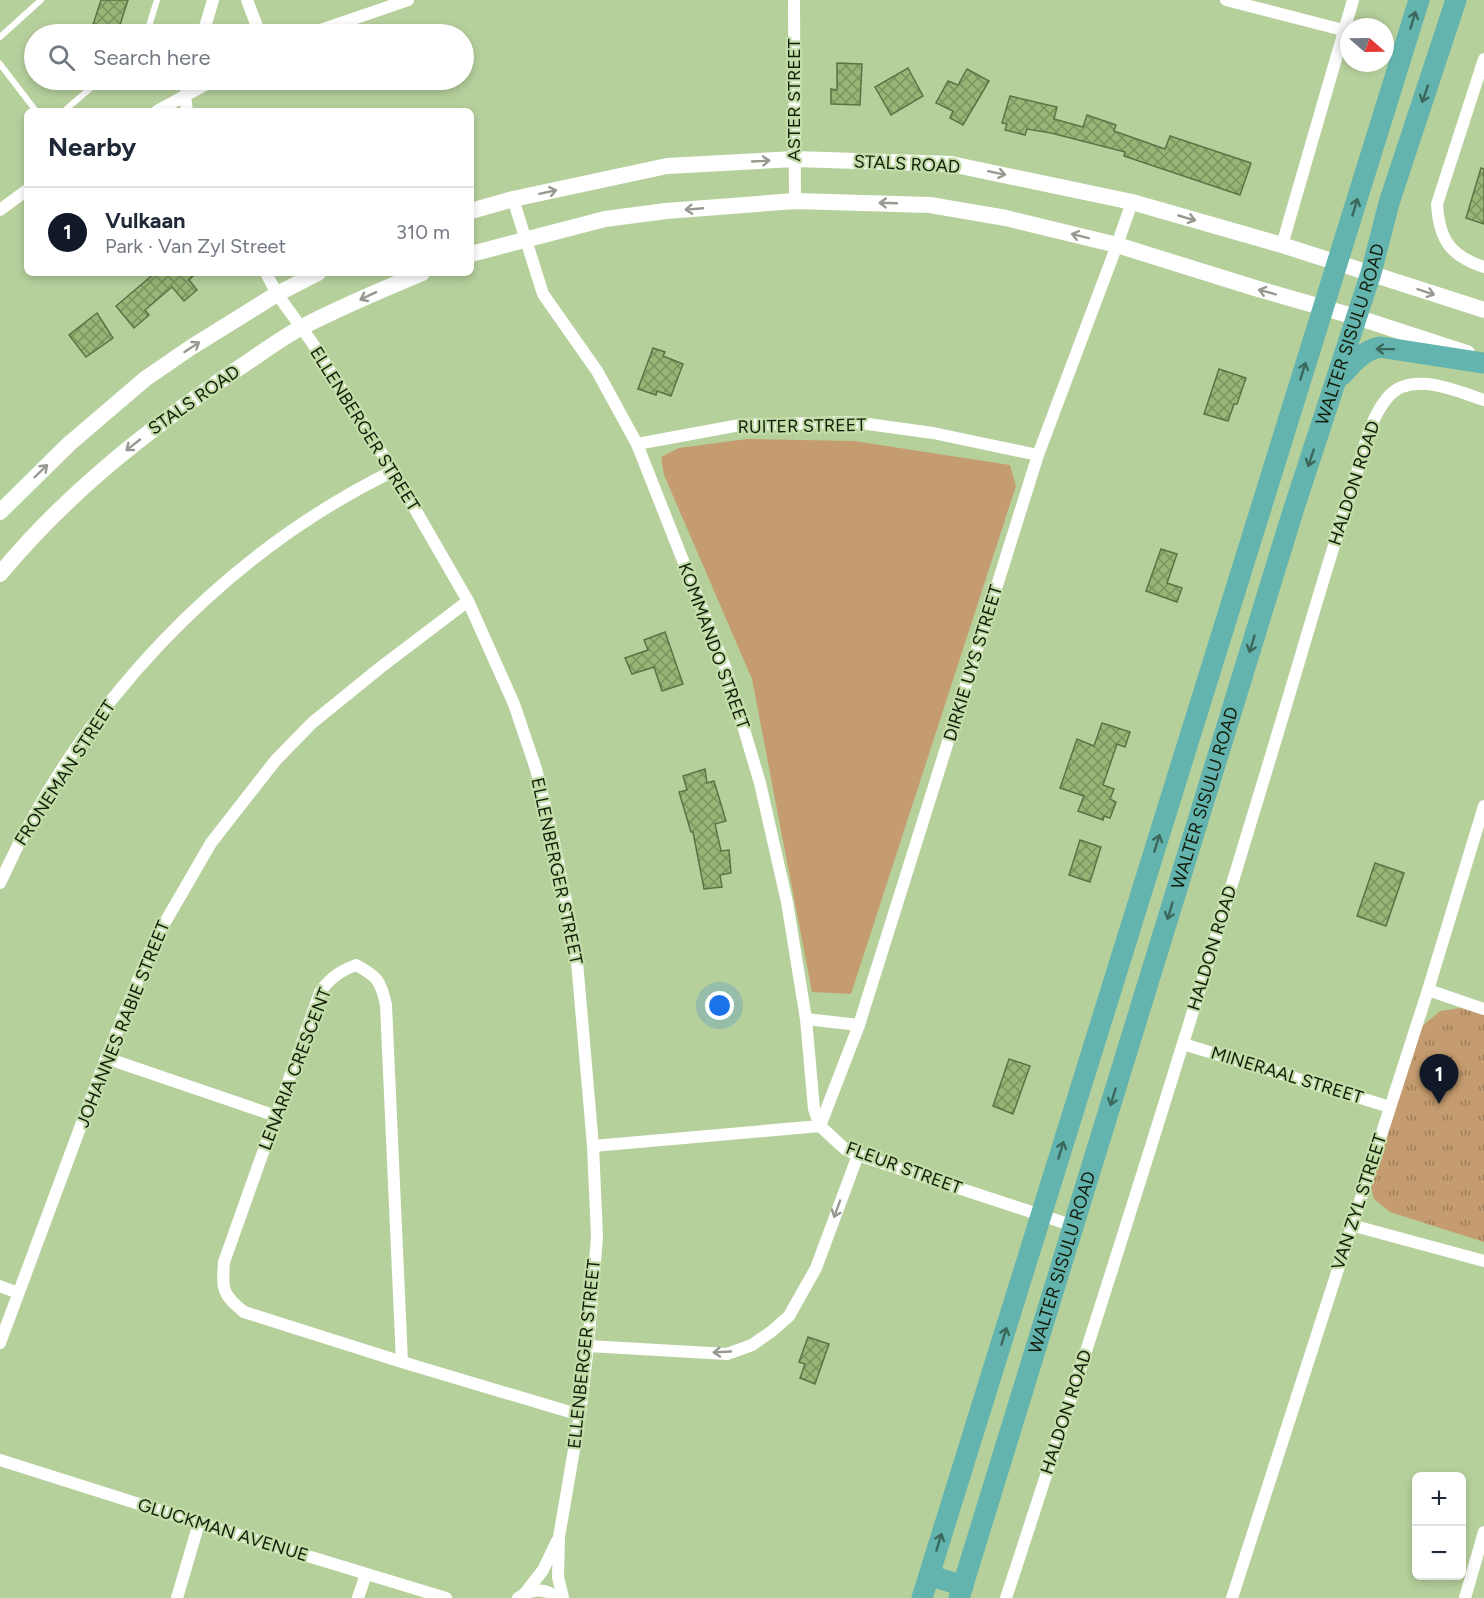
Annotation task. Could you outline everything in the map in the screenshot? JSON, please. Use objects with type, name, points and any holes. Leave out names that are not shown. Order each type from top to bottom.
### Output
[{"type":"highway","name":"WALTER SISULU ROAD","points":[[922,1598],[1419,0]]},
{"type":"highway","name":"WALTER SISULU ROAD","points":[[961,1592],[1270,584],[1371,273],[1389,203],[1456,0]]},
{"type":"highway","points":[[1335,382],[1359,356],[1380,347],[1484,361]]},
{"type":"highway","points":[[1240,575],[1270,584]]},
{"type":"highway","points":[[1190,738],[1221,747]]},
{"type":"highway","points":[[1117,972],[1148,982]]},
{"type":"highway","points":[[994,1368],[1027,1379]]},
{"type":"highway","points":[[929,1575],[961,1592]]},
{"type":"street","points":[[206,24],[213,0]]},
{"type":"street","points":[[247,0],[256,24]]},
{"type":"street","points":[[338,24],[408,0]]},
{"type":"street","name":"ASTER STREET","points":[[794,0],[795,201]]},
{"type":"street","points":[[1226,0],[1340,29]]},
{"type":"street","points":[[1347,18],[1353,0]]},
{"type":"street","points":[[1282,245],[1340,41]]},
{"type":"street","points":[[1484,58],[1437,204],[1438,224],[1443,238],[1462,258],[1484,267]]},
{"type":"street","points":[[186,90],[184,96],[186,108]]},
{"type":"street","points":[[162,108],[195,90]]},
{"type":"street","name":"STALS ROAD","points":[[474,210],[513,199],[667,166],[795,159],[951,164],[1132,202],[1282,245],[1484,310]]},
{"type":"street","points":[[0,210],[24,192]]},
{"type":"street","name":"KOMMANDO STREET","points":[[513,199],[543,294],[597,370],[637,444],[727,672],[760,783],[787,902],[806,1019],[814,1109],[820,1126]]},
{"type":"street","points":[[474,253],[605,219],[666,211],[795,201],[930,205],[1006,218],[1118,245],[1356,317],[1484,361]]},
{"type":"street","name":"DIRKIE UYS STREET","points":[[820,1126],[858,1025],[1038,455],[1118,245],[1132,202]]},
{"type":"street","name":"ELLENBERGER STREET","points":[[268,276],[277,294],[310,341],[393,471],[468,601],[514,704],[536,769],[554,842],[576,950],[593,1146],[597,1237],[580,1415],[559,1537],[558,1577],[561,1598]]},
{"type":"street","points":[[0,512],[69,444],[145,379],[277,294],[312,276]]},
{"type":"street","name":"STALS ROAD","points":[[0,574],[73,496],[125,451],[184,405],[300,328],[415,276]]},
{"type":"street","name":"HALDON ROAD","points":[[1006,1598],[1183,1044],[1343,515],[1374,420],[1388,396],[1404,385],[1434,386],[1484,400]]},
{"type":"street","name":"RUITER STREET","points":[[637,444],[740,425],[853,422],[933,434],[1038,455]]},
{"type":"street","name":"FRONEMAN STREET","points":[[0,883],[36,812],[76,750],[119,690],[148,657],[198,607],[244,566],[291,530],[351,492],[393,471]]},
{"type":"street","name":"JOHANNES RABIE STREET","points":[[0,1343],[106,1058],[153,943],[211,843],[248,793],[312,723],[468,601]]},
{"type":"street","name":"VAN ZYL STREET","points":[[1232,1598],[1428,990],[1484,806]]},
{"type":"street","name":"LENARIA CRESCENT","points":[[402,1362],[386,1005],[381,984],[371,973],[356,965],[340,971],[327,981],[320,992],[224,1262],[225,1294],[244,1312],[402,1362],[580,1415]]},
{"type":"street","points":[[1428,990],[1484,1010]]},
{"type":"street","points":[[806,1019],[858,1025]]},
{"type":"street","name":"MINERAAL STREET","points":[[1183,1044],[1390,1107]]},
{"type":"street","points":[[106,1058],[276,1116]]},
{"type":"street","points":[[593,1146],[820,1126]]},
{"type":"street","name":"FLEUR STREET","points":[[820,1126],[844,1149],[858,1155],[1074,1226]]},
{"type":"street","points":[[588,1346],[727,1353],[752,1345],[772,1331],[789,1316],[816,1268],[858,1155]]},
{"type":"street","points":[[1352,1225],[1484,1261]]},
{"type":"street","points":[[0,1286],[18,1293]]},
{"type":"street","name":"GLUCKMAN AVENUE","points":[[0,1460],[446,1598]]},
{"type":"street","points":[[177,1598],[199,1523]]},
{"type":"street","points":[[1465,1598],[1484,1532]]},
{"type":"street","name":"ELLENBERGER STREET","points":[[522,1595],[543,1570],[559,1537]]},
{"type":"street","points":[[358,1598],[366,1574]]},
{"type":"street","points":[[522,1595],[543,1591],[561,1598]]},
{"type":"lane","points":[[0,37],[41,0]]},
{"type":"lane","points":[[150,24],[157,0]]},
{"type":"lane","points":[[0,64],[34,108]]},
{"type":"lane","points":[[67,108],[88,90]]},
{"type":"green space","points":[[747,439],[854,441],[1010,465],[1016,486],[851,994],[812,992],[752,679],[664,475],[661,457],[679,448]]},
{"type":"green space","points":[[1460,1008],[1484,1015],[1484,1242],[1390,1212],[1374,1199],[1369,1179],[1420,1028],[1440,1011]]},
{"type":"building","points":[[101,0],[128,0],[120,24],[93,24]]},
{"type":"building","points":[[837,63],[862,64],[860,105],[831,104],[831,89],[837,90]]},
{"type":"building","points":[[908,68],[923,96],[891,115],[875,87]]},
{"type":"building","points":[[967,69],[989,81],[963,125],[950,118],[953,111],[936,103],[948,81],[958,85]]},
{"type":"building","points":[[1010,96],[1057,107],[1054,119],[1083,127],[1087,115],[1116,125],[1114,131],[1165,149],[1170,136],[1251,163],[1240,195],[1124,156],[1125,152],[1051,133],[1027,129],[1025,135],[1005,130],[1007,124],[1002,123]]},
{"type":"building","points":[[1481,168],[1484,169],[1484,224],[1466,218]]},
{"type":"building","points":[[151,276],[193,276],[189,280],[197,290],[184,301],[172,287],[145,310],[149,315],[134,328],[116,306]]},
{"type":"building","points":[[97,313],[113,338],[86,357],[69,335]]},
{"type":"building","points":[[653,348],[665,352],[663,356],[683,364],[671,396],[657,391],[656,395],[638,389]]},
{"type":"building","points":[[1219,369],[1246,378],[1228,421],[1204,414]]},
{"type":"building","points":[[1161,549],[1177,554],[1167,583],[1182,588],[1177,602],[1146,591]]},
{"type":"building","points":[[665,632],[683,684],[662,691],[654,667],[632,674],[625,658],[648,650],[644,640]]},
{"type":"building","points":[[1102,723],[1130,732],[1125,747],[1117,744],[1103,785],[1114,789],[1110,799],[1116,802],[1110,818],[1104,816],[1103,820],[1078,811],[1084,796],[1060,788],[1077,739],[1094,746]]},
{"type":"building","points":[[705,769],[707,783],[714,781],[726,821],[715,824],[721,851],[729,850],[731,873],[720,875],[722,887],[704,889],[693,832],[691,832],[679,792],[687,790],[683,776]]},
{"type":"building","points":[[1080,840],[1101,847],[1090,882],[1069,875]]},
{"type":"building","points":[[1375,863],[1404,873],[1386,926],[1357,916]]},
{"type":"building","points":[[1009,1059],[1030,1066],[1013,1114],[993,1106]]},
{"type":"building","points":[[808,1337],[829,1344],[815,1384],[800,1378],[805,1364],[799,1362]]},
{"type":"place","name":"Vulkaan","points":[[1439,1104]]}]
